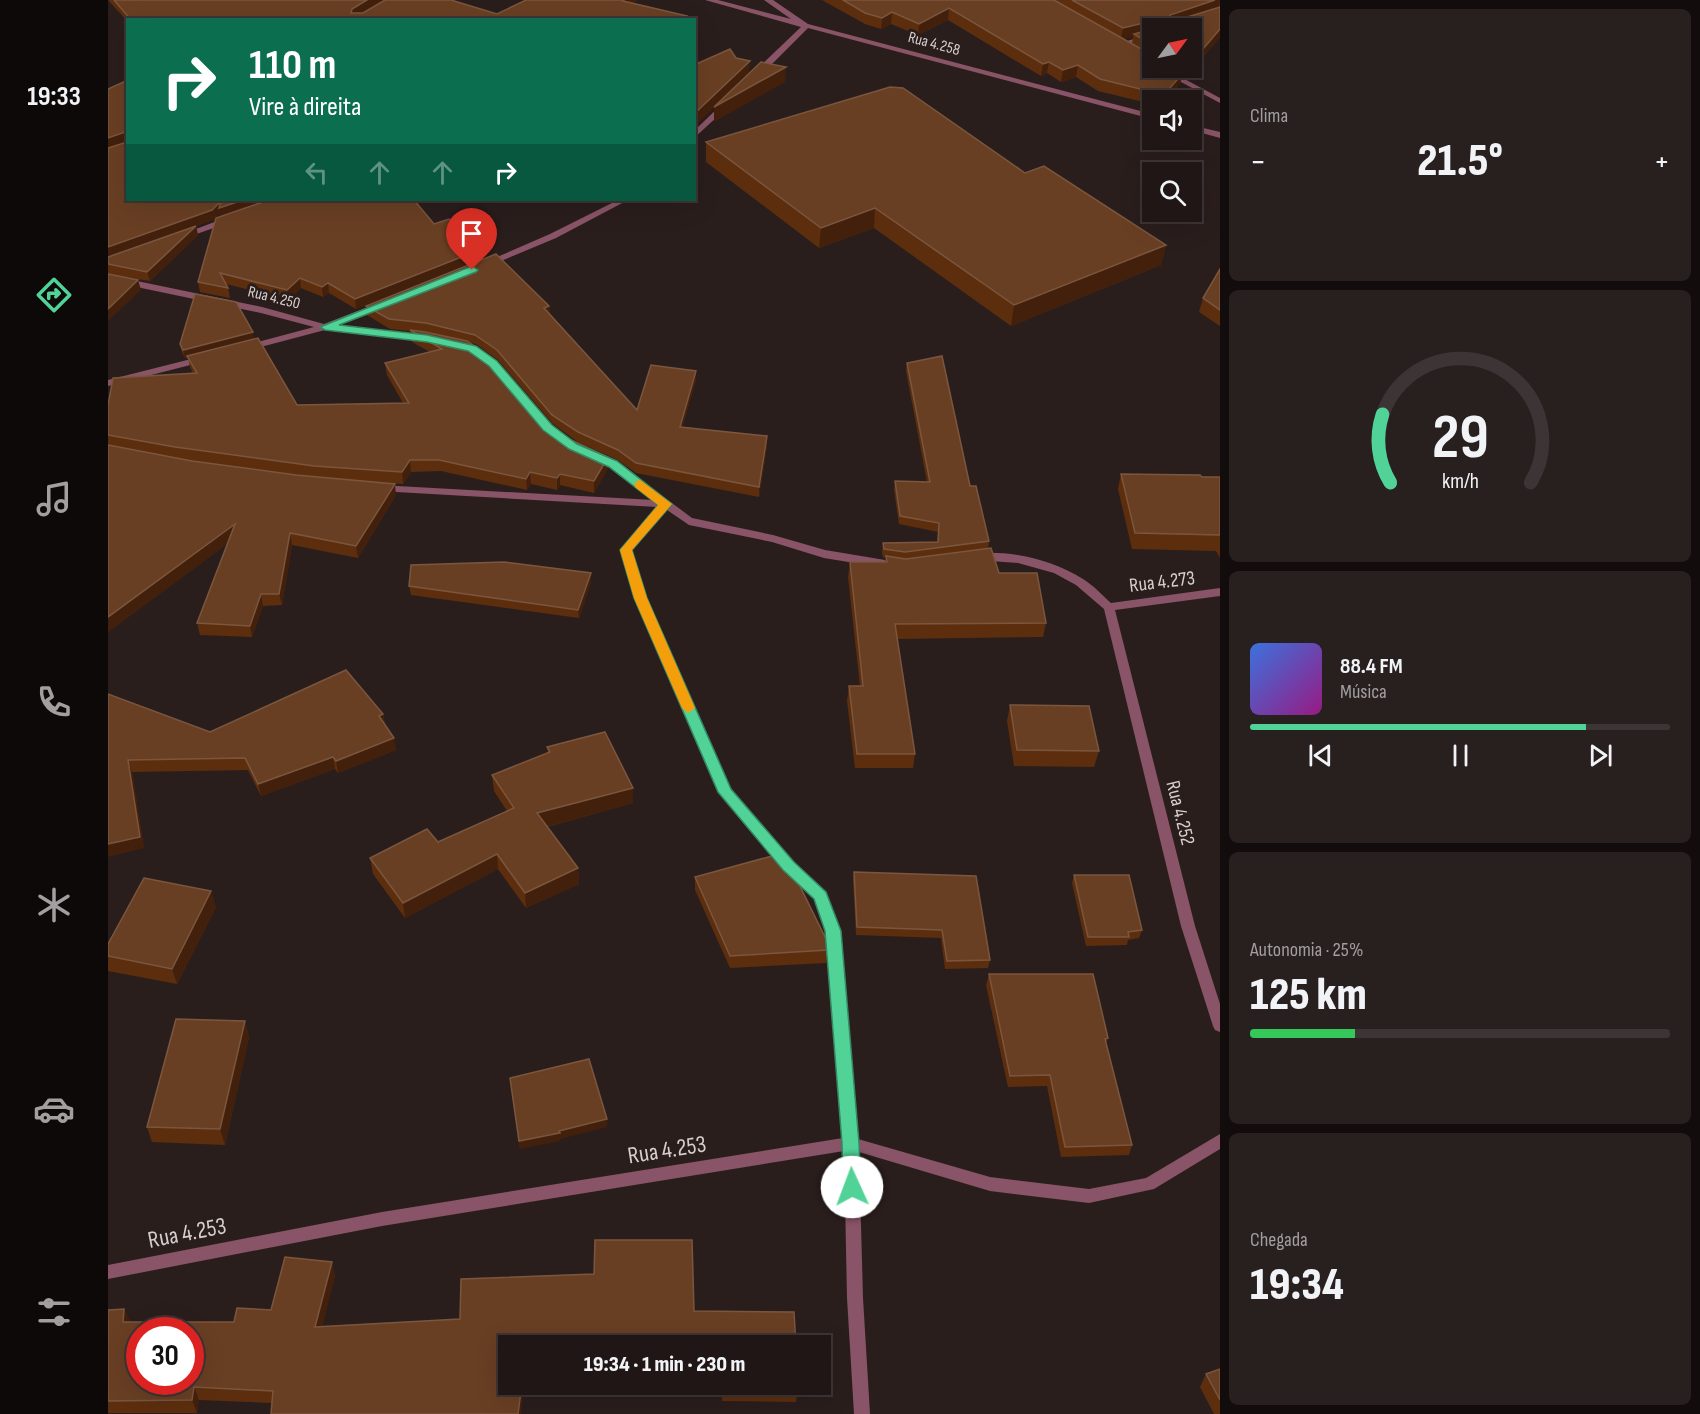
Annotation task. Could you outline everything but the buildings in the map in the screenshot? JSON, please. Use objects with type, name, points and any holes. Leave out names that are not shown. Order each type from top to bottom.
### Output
[{"type":"street","name":"Rua 4.258","points":[[709,0],[1142,114]]},
{"type":"street","points":[[749,82],[806,26],[768,0]]},
{"type":"street","points":[[1119,45],[1142,38]]},
{"type":"street","points":[[1109,39],[1127,50]]},
{"type":"street","points":[[1177,78],[1220,101]]},
{"type":"street","points":[[696,134],[732,99]]},
{"type":"street","points":[[1202,130],[1220,135]]},
{"type":"street","points":[[472,270],[554,236],[622,201]]},
{"type":"street","points":[[174,239],[241,215]]},
{"type":"street","name":"Rua 4.250","points":[[108,278],[262,310],[325,327]]},
{"type":"street","points":[[233,351],[325,327],[388,302]]},
{"type":"street","points":[[325,327],[438,341]]},
{"type":"street","points":[[108,382],[212,357]]},
{"type":"street","points":[[583,450],[613,464],[690,521],[772,539],[824,554],[904,567]]},
{"type":"street","points":[[366,486],[446,493],[666,504]]},
{"type":"street","points":[[666,504],[626,550],[641,598],[725,792],[789,866],[820,896],[833,931],[851,1143],[855,1298],[862,1414]]},
{"type":"street","points":[[967,559],[988,556],[1041,564],[1079,582],[1109,607]]},
{"type":"street","name":"Rua 4.273","points":[[1109,607],[1220,592]]},
{"type":"street","name":"Rua 4.252","points":[[1109,607],[1188,926],[1220,1026]]},
{"type":"street","name":"Rua 4.253","points":[[108,1272],[150,1262],[382,1219],[851,1143],[990,1184],[1089,1196],[1149,1184],[1220,1141]]},
{"type":"slow traffic","points":[[640,484],[666,504],[626,550],[641,598],[688,708]]},
{"type":"route","points":[[472,270],[325,327],[427,339],[472,348],[493,363],[520,398],[548,428],[573,446],[613,464],[666,504],[626,550],[641,598],[725,792],[789,866],[820,896],[833,931],[851,1143],[852,1187]]}]
